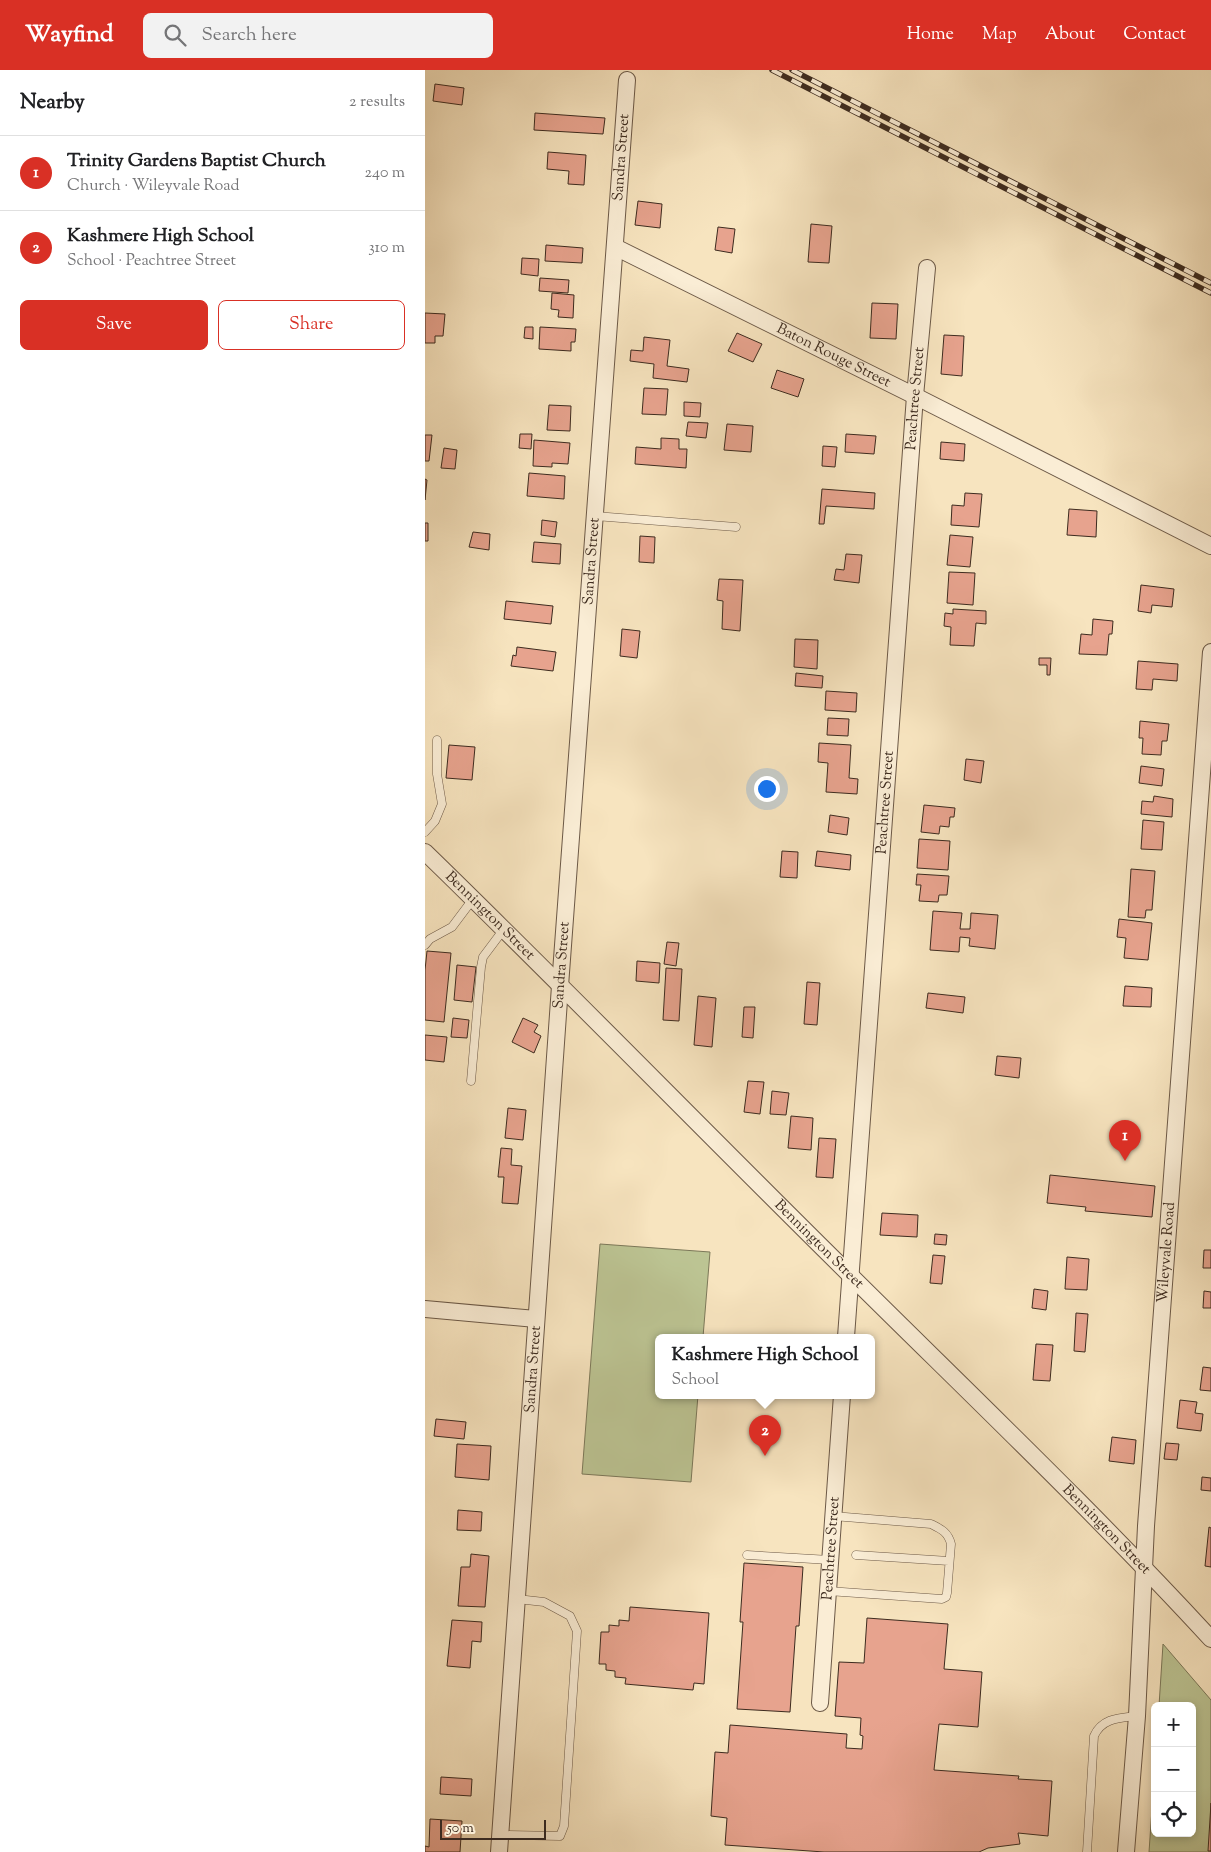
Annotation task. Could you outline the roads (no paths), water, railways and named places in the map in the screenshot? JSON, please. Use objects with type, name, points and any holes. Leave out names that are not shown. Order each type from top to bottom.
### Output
[{"type":"street","name":"Sandra Street","points":[[499,1852],[560,986],[627,80]]},
{"type":"street","name":"Baton Rouge Street","points":[[615,247],[1211,546]]},
{"type":"street","name":"Peachtree Street","points":[[846,1334],[915,396],[927,268]]},
{"type":"street","name":"Wileyvale Road","points":[[1126,1852],[1137,1716],[1144,1566],[1211,652]]},
{"type":"street","name":"Bennington Street","points":[[425,852],[1021,1442],[1144,1566],[1211,1640]]},
{"type":"street","points":[[425,1309],[536,1319]]},
{"type":"street","name":"Peachtree Street","points":[[820,1703],[842,1399]]},
{"type":"lane","points":[[595,516],[735,527]]},
{"type":"lane","points":[[425,832],[435,821],[443,804],[437,774],[437,740]]},
{"type":"lane","points":[[425,945],[430,939],[452,927],[473,899]]},
{"type":"lane","points":[[471,1081],[483,957],[503,930]]},
{"type":"lane","points":[[828,1591],[942,1599],[946,1597],[947,1592],[951,1544],[949,1537],[943,1530],[931,1524],[833,1516]]},
{"type":"lane","points":[[747,1555],[830,1560]]},
{"type":"lane","points":[[856,1555],[949,1561]]},
{"type":"lane","points":[[501,1835],[559,1836],[564,1826],[577,1631],[570,1616],[544,1602],[517,1599]]},
{"type":"lane","points":[[1087,1852],[1094,1736],[1098,1728],[1105,1722],[1116,1718],[1137,1716]]},
{"type":"railway","points":[[772,70],[1211,293]]},
{"type":"railway","points":[[792,70],[1211,283]]},
{"type":"place","name":"Trinity Gardens Baptist Church","points":[[1125,1161]]},
{"type":"place","name":"Kashmere High School","points":[[765,1456]]}]
